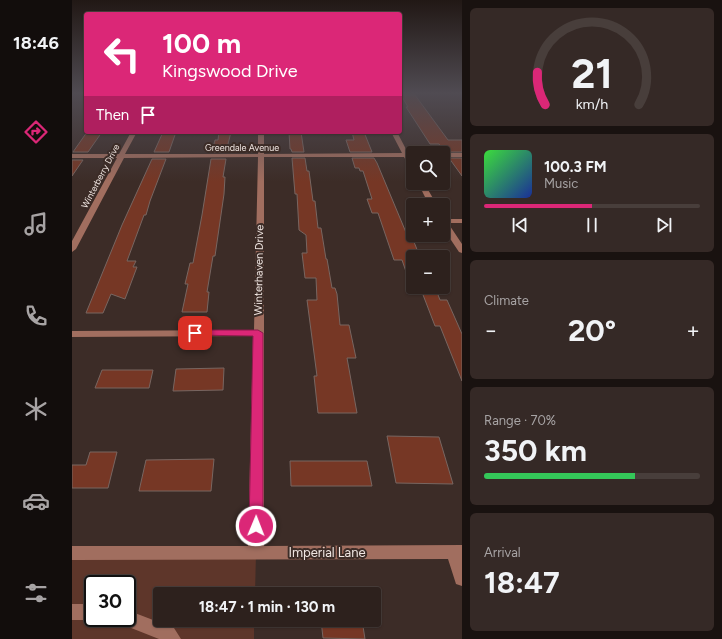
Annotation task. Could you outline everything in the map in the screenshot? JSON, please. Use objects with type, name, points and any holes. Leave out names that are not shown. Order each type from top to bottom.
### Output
[{"type":"street","name":"Winterberry Drive","points":[[72,249],[133,134]]},
{"type":"street","name":"Winterhaven Drive","points":[[256,553],[261,134]]},
{"type":"street","points":[[395,134],[406,149]]},
{"type":"street","name":"Greendale Avenue","points":[[72,156],[406,155]]},
{"type":"street","points":[[450,155],[462,155]]},
{"type":"street","points":[[450,222],[462,221]]},
{"type":"street","points":[[450,232],[462,250]]},
{"type":"street","points":[[72,334],[258,333]]},
{"type":"street","points":[[458,552],[462,579]]},
{"type":"street","name":"Imperial Lane","points":[[72,553],[458,552]]},
{"type":"street","points":[[72,612],[84,612]]},
{"type":"street","points":[[136,622],[168,634],[172,639]]},
{"type":"shaded area","points":[[72,553],[256,553],[255,587],[153,587],[153,627],[254,627],[254,639],[72,639]]},
{"type":"building","points":[[416,123],[435,123],[448,140],[462,140],[462,152],[450,152],[450,146],[440,146],[439,144],[430,144]]},
{"type":"building","points":[[86,134],[101,134],[88,152],[73,152]]},
{"type":"building","points":[[162,134],[175,134],[169,152],[154,152]]},
{"type":"building","points":[[219,134],[230,134],[226,152],[212,152],[215,140],[218,140]]},
{"type":"building","points":[[289,134],[301,134],[304,152],[292,152],[290,149]]},
{"type":"building","points":[[352,134],[365,134],[372,152],[350,152],[346,140],[354,140]]},
{"type":"building","points":[[292,158],[305,158],[307,171],[309,171],[313,201],[315,201],[318,228],[321,228],[332,288],[335,288],[337,294],[340,325],[349,325],[356,358],[347,358],[357,413],[318,413],[314,376],[317,376],[307,300],[317,300],[316,278],[305,278],[302,253],[307,253],[306,235],[299,230],[297,194],[295,194]]},
{"type":"building","points":[[352,158],[374,158],[377,163],[406,232],[406,242],[414,242],[417,250],[406,250],[406,272],[402,260],[394,260],[378,213],[372,213],[367,199],[372,199],[363,171],[360,171],[359,168],[355,168]]},
{"type":"building","points":[[450,158],[462,158],[462,176],[450,159]]},
{"type":"building","points":[[152,159],[166,159],[146,215],[144,215],[127,261],[136,261],[133,267],[137,267],[125,299],[111,294],[103,313],[86,313],[122,225]]},
{"type":"building","points":[[211,159],[226,159],[223,177],[225,177],[224,194],[215,256],[213,256],[207,292],[209,292],[207,312],[182,312],[188,284],[185,284],[190,263],[193,263]]},
{"type":"building","points":[[72,160],[83,160],[72,176]]},
{"type":"building","points":[[423,294],[438,294],[440,300],[447,300],[462,334],[462,381],[440,326],[435,326]]},
{"type":"building","points":[[224,368],[223,390],[173,391],[176,369]]},
{"type":"building","points":[[102,370],[153,370],[149,388],[95,388]]},
{"type":"building","points":[[387,436],[439,437],[453,484],[396,483]]},
{"type":"building","points":[[90,452],[117,452],[108,488],[72,488],[72,465],[86,465]]},
{"type":"building","points":[[214,459],[211,491],[139,491],[146,460]]},
{"type":"building","points":[[290,461],[367,461],[372,486],[291,486]]},
{"type":"building","points":[[322,627],[363,627],[365,639],[323,638]]},
{"type":"route","points":[[195,333],[258,333],[256,526]]}]
